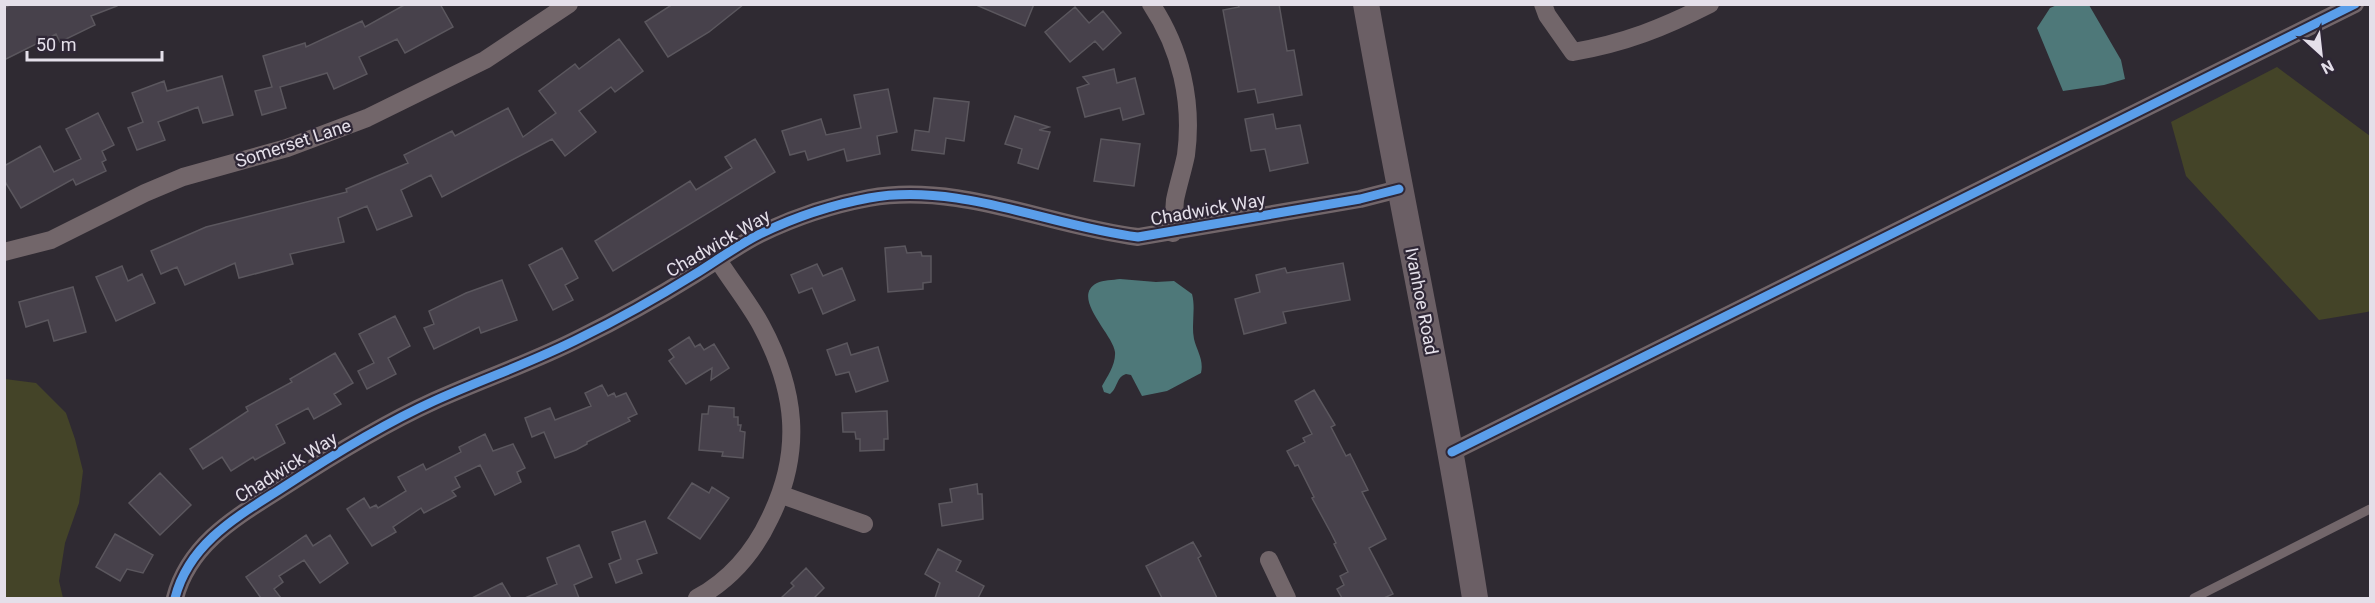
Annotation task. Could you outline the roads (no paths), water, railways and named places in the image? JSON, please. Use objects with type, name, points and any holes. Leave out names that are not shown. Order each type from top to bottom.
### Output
[{"type":"main road","name":"Ivanhoe Road","points":[[1366,4],[1399,189],[1452,452],[1475,598]]},
{"type":"street","name":"Somerset Lane","points":[[4,252],[51,240],[183,177],[287,148],[377,114],[485,60],[569,4]]},
{"type":"street","points":[[1151,4],[1160,17],[1179,58],[1188,100],[1186,156],[1176,199],[1173,233]]},
{"type":"street","points":[[1543,4],[1547,15],[1573,52],[1607,46],[1636,37],[1682,11],[1710,4]]},
{"type":"street","points":[[1452,452],[2355,4]]},
{"type":"street","name":"Chadwick Way","points":[[175,598],[182,578],[197,553],[209,540],[230,522],[328,458],[432,402],[580,339],[670,290],[759,234],[820,209],[898,194],[943,196],[980,202],[1101,232],[1138,237],[1173,233],[1359,199],[1399,189]]},
{"type":"street","points":[[698,598],[729,577],[749,555],[764,532],[782,495],[789,471],[792,430],[788,395],[776,356],[760,324],[718,260]]},
{"type":"street","points":[[782,495],[864,524]]},
{"type":"street","points":[[1269,560],[1287,598]]},
{"type":"lane","points":[[2194,598],[2370,509]]}]
